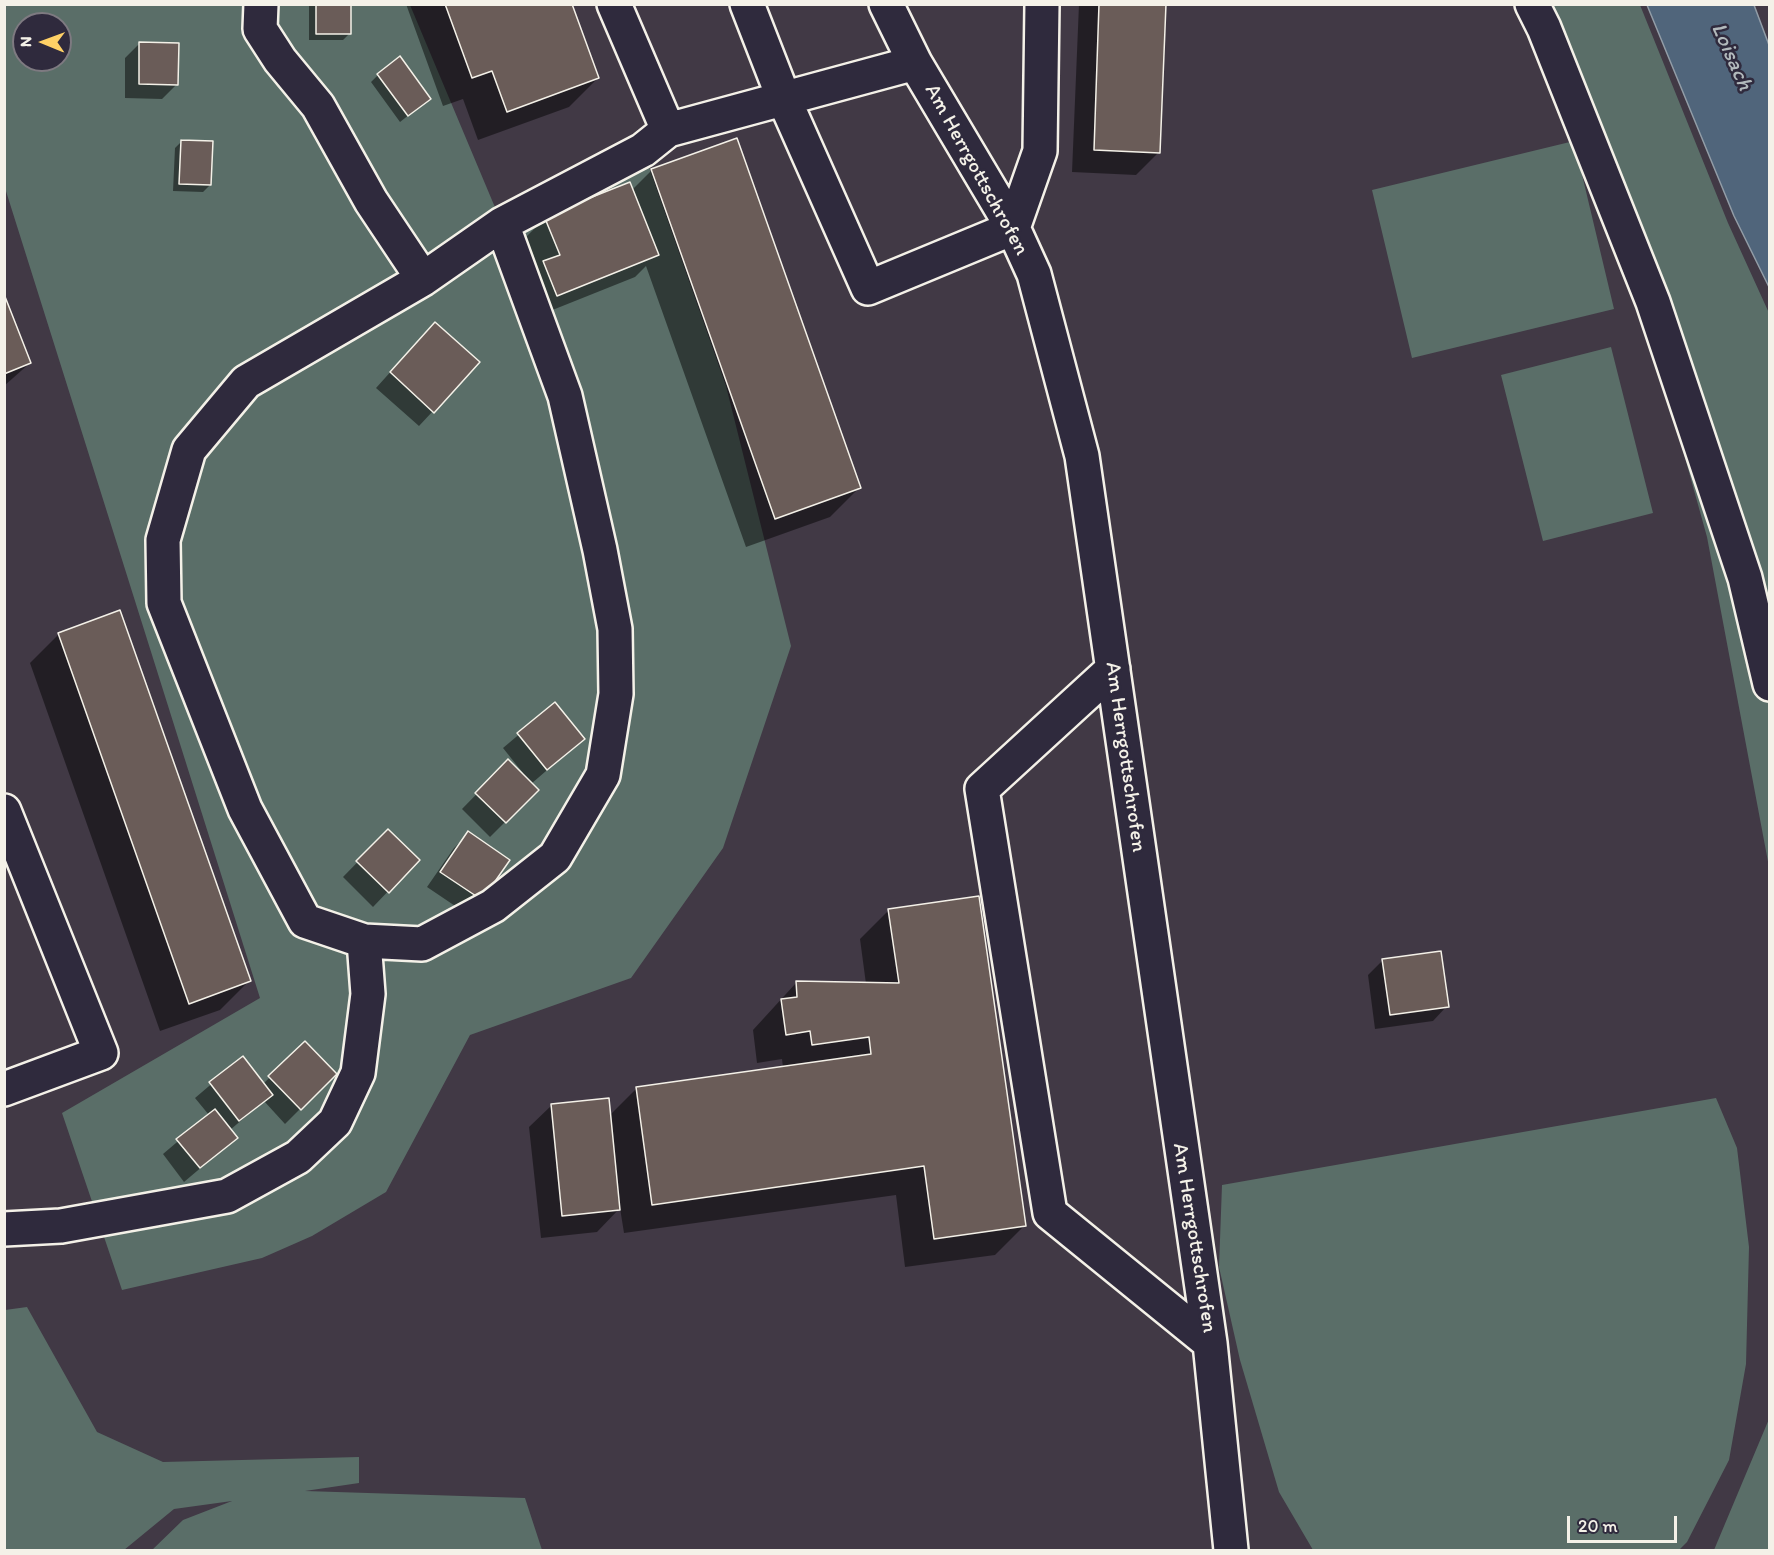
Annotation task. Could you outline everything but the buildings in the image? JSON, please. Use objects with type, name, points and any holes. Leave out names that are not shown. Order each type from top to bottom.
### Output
[{"type":"lane","points":[[261,4],[260,29],[280,60],[318,106],[371,201],[423,279]]},
{"type":"lane","points":[[614,4],[668,130]]},
{"type":"lane","points":[[747,4],[784,99],[868,288],[1013,228],[1040,152],[1042,4]]},
{"type":"lane","name":"Am Herrgottschrofen","points":[[886,4],[915,63],[1013,228],[1034,274],[1082,456],[1165,1050],[1210,1343],[1231,1551]]},
{"type":"lane","points":[[1532,4],[1544,28],[1653,302],[1745,578],[1770,684]]},
{"type":"lane","points":[[502,224],[565,396],[609,595],[615,629],[616,694],[603,775],[555,857],[493,906],[422,944],[364,941],[305,921],[245,809],[164,603],[162,540],[189,450],[246,382],[423,279],[502,224],[643,150],[668,130],[915,63]]},
{"type":"lane","points":[[1113,669],[982,789],[1050,1213],[1210,1343]]},
{"type":"lane","points":[[4,811],[101,1053],[4,1089]]},
{"type":"lane","points":[[4,1229],[61,1226],[227,1196],[298,1157],[335,1122],[357,1073],[368,994],[364,941]]},
{"type":"green space","points":[[4,5],[410,5],[502,224],[643,150],[726,386],[791,646],[723,848],[631,978],[470,1035],[386,1192],[312,1236],[262,1258],[122,1290],[62,1113],[260,998],[5,188]]},
{"type":"green space","points":[[1538,5],[1640,5],[1728,223],[1769,313],[1769,867],[1707,537],[1644,310]]},
{"type":"green space","points":[[1574,141],[1614,309],[1412,358],[1372,190]]},
{"type":"green space","points":[[1611,347],[1653,513],[1543,541],[1501,375]]},
{"type":"green space","points":[[1716,1098],[1737,1148],[1749,1247],[1746,1364],[1729,1460],[1687,1542],[1679,1550],[1313,1550],[1279,1492],[1240,1360],[1219,1267],[1222,1185]]},
{"type":"green space","points":[[27,1307],[97,1432],[163,1462],[359,1457],[359,1483],[305,1491],[525,1498],[542,1550],[152,1550],[183,1520],[232,1501],[174,1509],[124,1550],[5,1550],[5,1310]]},
{"type":"green space","points":[[1769,1419],[1769,1550],[1714,1550]]},
{"type":"water","name":"Loisach","points":[[1647,5],[1754,5],[1769,45],[1769,287],[1734,216]]}]
